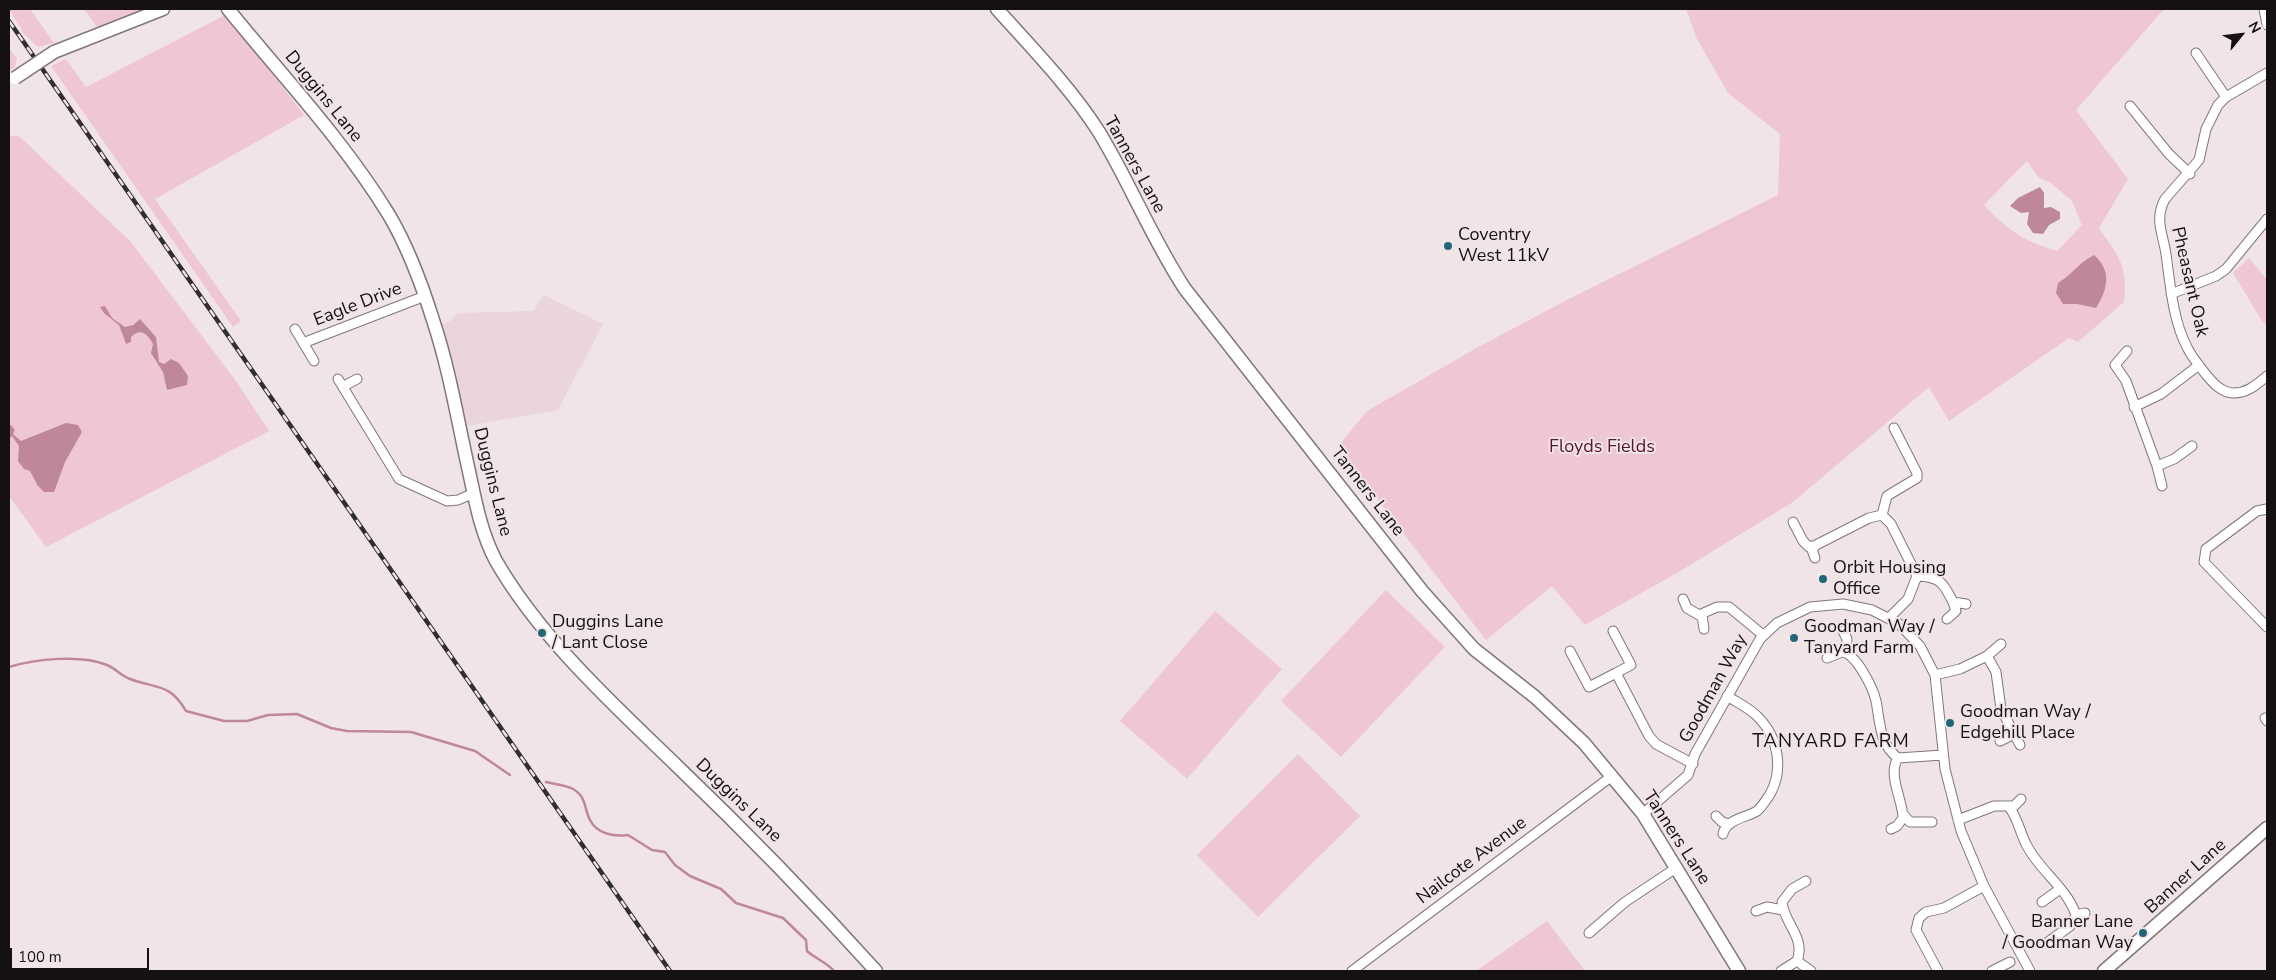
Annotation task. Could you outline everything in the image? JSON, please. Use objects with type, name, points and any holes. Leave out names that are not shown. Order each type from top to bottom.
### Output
[{"type":"street","points":[[12,79],[54,52],[163,9]]},
{"type":"street","name":"Duggins Lane","points":[[228,9],[318,116],[390,216],[425,296],[452,382],[479,516],[495,559],[524,602],[605,698],[798,885],[876,971]]},
{"type":"street","name":"Tanners Lane","points":[[997,9],[1047,65],[1099,132],[1164,256],[1186,289],[1422,591],[1474,649],[1560,720],[1612,776],[1643,814],[1739,971]]},
{"type":"street","points":[[2264,9],[2267,25]]},
{"type":"street","points":[[2196,53],[2226,97]]},
{"type":"street","name":"Pheasant Oak","points":[[2267,73],[2226,97],[2218,105],[2212,116],[2199,160],[2190,174],[2165,199],[2159,216],[2159,226],[2172,294],[2183,339],[2199,365],[2221,390],[2232,393],[2251,389],[2267,376]]},
{"type":"street","points":[[2130,106],[2169,154],[2190,174]]},
{"type":"street","points":[[2172,294],[2216,276],[2226,269],[2267,220]]},
{"type":"street","name":"Eagle Drive","points":[[303,343],[425,296]]},
{"type":"street","name":"Eagle Drive","points":[[295,329],[314,361]]},
{"type":"street","points":[[2127,351],[2115,365],[2126,381],[2157,466],[2162,486]]},
{"type":"street","points":[[2134,407],[2161,394],[2199,365]]},
{"type":"street","points":[[357,379],[341,382],[399,479],[447,501],[458,500],[474,493]]},
{"type":"street","points":[[1882,515],[1887,496],[1917,478],[1917,473],[1894,428]]},
{"type":"street","points":[[2157,466],[2174,459],[2192,446]]},
{"type":"street","points":[[2267,509],[2257,511],[2206,550],[2204,562],[2267,627]]},
{"type":"street","points":[[1816,558],[1812,550],[1816,546],[1868,518],[1882,515]]},
{"type":"street","points":[[1882,515],[1891,524],[1917,576],[1908,599],[1889,618]]},
{"type":"street","points":[[1793,522],[1803,541],[1809,547],[1816,546]]},
{"type":"street","points":[[1917,576],[1937,579],[1943,584],[1956,611],[1946,620]]},
{"type":"street","points":[[1683,599],[1687,608],[1702,615]]},
{"type":"street","points":[[1953,602],[1966,604]]},
{"type":"street","name":"Goodman Way","points":[[1643,814],[1682,782],[1693,764],[1695,754],[1763,635],[1785,619],[1810,607],[1854,605],[1889,618],[1914,638],[1926,654],[1935,675],[1939,691],[1943,754],[1958,820],[1984,886],[2030,971]]},
{"type":"street","points":[[1702,615],[1717,607],[1729,607],[1763,635]]},
{"type":"street","points":[[1702,615],[1704,629]]},
{"type":"street","points":[[1570,651],[1589,686],[1631,665],[1613,631]]},
{"type":"street","points":[[1843,631],[1847,639],[1846,652]]},
{"type":"street","points":[[1935,675],[1960,669],[1987,656],[2001,644]]},
{"type":"street","points":[[1827,658],[1846,652]]},
{"type":"street","points":[[1846,652],[1856,660],[1874,696],[1881,731],[1894,755],[1898,758],[1943,754]]},
{"type":"street","points":[[1987,656],[1996,672],[2001,709],[2020,745]]},
{"type":"street","points":[[1616,673],[1649,736],[1656,744],[1693,764]]},
{"type":"street","points":[[1723,834],[1726,827],[1730,824],[1757,811],[1763,805],[1777,780],[1779,767],[1768,731],[1760,719],[1727,696]]},
{"type":"street","points":[[2000,741],[2014,734]]},
{"type":"street","points":[[1891,829],[1900,823],[1903,814],[1895,774],[1895,764],[1898,758]]},
{"type":"street","name":"Nailcote Avenue","points":[[1352,971],[1612,776]]},
{"type":"street","points":[[2009,808],[2021,799]]},
{"type":"street","points":[[1958,820],[1994,806],[2002,805],[2009,808],[2027,846],[2042,868],[2081,914],[2070,926],[2048,942]]},
{"type":"street","points":[[1903,814],[1910,822],[1932,822]]},
{"type":"street","points":[[1716,816],[1722,822],[1730,824]]},
{"type":"street","name":"Banner Lane","points":[[2104,971],[2267,828]]},
{"type":"street","points":[[1588,932],[1625,902],[1676,868]]},
{"type":"street","points":[[1781,971],[1797,961],[1800,944],[1783,910],[1782,902],[1786,894],[1806,882]]},
{"type":"street","points":[[1938,971],[1916,930],[1919,918],[1926,912],[1944,908],[1984,886]]},
{"type":"street","points":[[2042,902],[2060,889]]},
{"type":"street","points":[[1756,911],[1767,907],[1783,910]]},
{"type":"street","points":[[1797,961],[1811,971]]},
{"type":"street","points":[[1992,971],[2010,962]]},
{"type":"shaded area","points":[[2040,187],[2044,193],[2044,208],[2051,207],[2060,212],[2060,219],[2049,225],[2043,234],[2033,233],[2027,224],[2029,212],[2021,213],[2010,206],[2018,198]]},
{"type":"shaded area","points":[[2094,255],[2104,267],[2106,274],[2103,294],[2096,308],[2077,304],[2063,304],[2056,293],[2058,283]]},
{"type":"shaded area","points":[[544,295],[603,324],[558,410],[467,426],[456,375],[441,325],[450,321],[458,313],[533,311]]},
{"type":"shaded area","points":[[105,306],[112,318],[125,327],[133,325],[140,319],[156,337],[159,362],[164,364],[171,359],[179,363],[188,376],[187,385],[167,390],[163,372],[151,353],[153,344],[149,337],[144,333],[138,332],[131,337],[131,342],[126,344],[119,325],[104,313],[100,307]]},
{"type":"shaded area","points":[[66,423],[78,425],[82,432],[65,462],[54,492],[44,492],[38,486],[30,471],[24,469],[18,461],[19,446],[12,436],[9,439],[9,426],[11,425],[15,430],[13,434],[21,441]]},
{"type":"green space","points":[[9,9],[30,9],[54,43],[38,47],[24,34]]},
{"type":"green space","points":[[84,9],[147,9],[99,30]]},
{"type":"green space","name":"Floyds Fields","points":[[1686,9],[2164,9],[2076,110],[2128,179],[2099,228],[2117,254],[2123,270],[2125,279],[2124,302],[2078,342],[2069,338],[1949,421],[1929,387],[1793,502],[1682,570],[1585,625],[1552,586],[1486,640],[1393,520],[1339,445],[1367,411],[1480,346],[1567,300],[1778,195],[1780,134],[1728,93],[1697,39]],"holes":[[[2027,161],[2038,177],[2051,183],[2072,201],[2082,225],[2057,251],[2025,239],[2009,229],[1984,205]]]},
{"type":"green space","points":[[227,14],[304,115],[155,199],[241,321],[233,327],[51,66],[66,59],[86,87]]},
{"type":"green space","points":[[9,48],[17,59],[15,67],[9,71]]},
{"type":"green space","points":[[9,136],[19,136],[131,242],[236,381],[269,431],[46,547],[9,496]]},
{"type":"green space","points":[[2249,258],[2267,280],[2267,325],[2262,321],[2233,273]]},
{"type":"green space","points":[[1386,590],[1445,647],[1341,757],[1281,701]]},
{"type":"green space","points":[[1215,611],[1282,669],[1187,779],[1120,721]]},
{"type":"green space","points":[[1298,754],[1360,816],[1258,917],[1197,855]]},
{"type":"green space","points":[[1547,921],[1585,971],[1476,971]]},
{"type":"waterway","points":[[9,667],[58,659],[96,662],[110,666],[130,679],[168,691],[180,702],[186,711],[224,721],[247,721],[268,715],[297,714],[331,728],[347,731],[411,732],[475,751],[510,775]]},
{"type":"waterway","points":[[546,782],[567,786],[578,792],[583,799],[590,820],[597,829],[606,834],[628,835],[652,850],[665,852],[675,865],[690,876],[721,889],[736,903],[783,918],[806,940],[807,951],[834,971]]},
{"type":"railway","points":[[9,21],[670,971]]},
{"type":"place","name":"Coventry West 11kV","points":[[1448,246]]},
{"type":"place","name":"Orbit Housing Office","points":[[1823,579]]},
{"type":"place","name":"Duggins Lane / Lant Close","points":[[542,633]]},
{"type":"place","name":"Goodman Way / Tanyard Farm","points":[[1794,638]]},
{"type":"place","name":"Goodman Way / Edgehill Place","points":[[1950,723]]},
{"type":"place","name":"Banner Lane / Goodman Way","points":[[2143,933]]},
{"type":"district","name":"TANYARD FARM","points":[[1831,742]]}]
